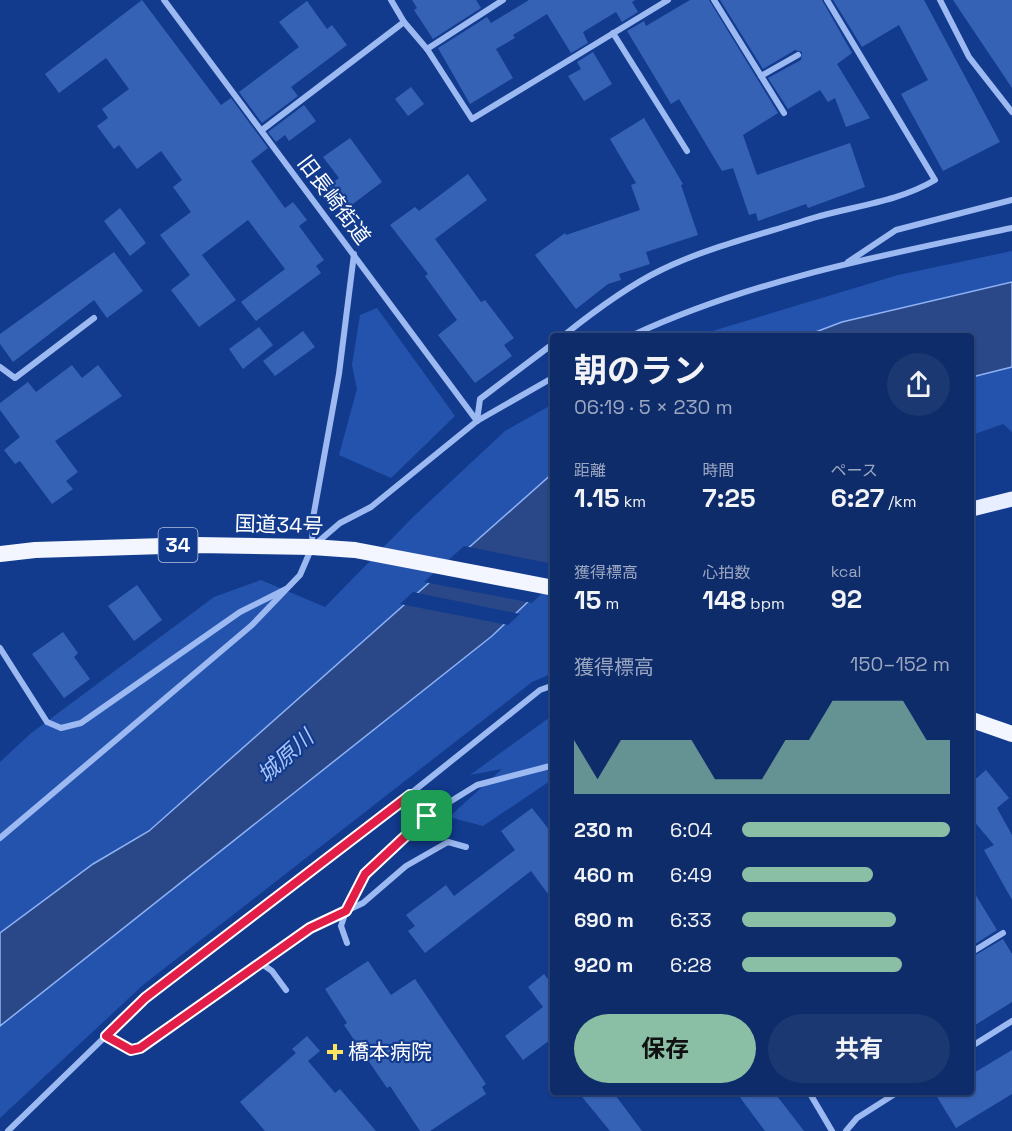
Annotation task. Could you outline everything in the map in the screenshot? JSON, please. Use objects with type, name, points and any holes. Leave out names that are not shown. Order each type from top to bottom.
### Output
[{"type":"highway","name":"国道34号","points":[[0,554],[35,550],[196,545],[312,547],[355,550],[550,587]]},
{"type":"highway","points":[[974,721],[1012,734]]},
{"type":"main road","points":[[974,508],[1012,499]]},
{"type":"street","name":"旧長崎街道","points":[[164,0],[477,420]]},
{"type":"street","points":[[391,0],[404,22],[427,49],[472,119],[668,0]]},
{"type":"street","points":[[427,49],[503,0]]},
{"type":"street","points":[[649,0],[654,8]]},
{"type":"street","points":[[714,0],[784,113]]},
{"type":"street","points":[[566,333],[595,311],[660,270],[697,255],[815,218],[915,192],[934,180],[827,0]]},
{"type":"street","points":[[940,0],[969,57],[1012,112]]},
{"type":"street","points":[[262,130],[404,22]]},
{"type":"street","points":[[613,33],[687,151]]},
{"type":"street","points":[[761,76],[798,55]]},
{"type":"street","points":[[845,264],[896,230],[1012,200]]},
{"type":"street","points":[[638,333],[714,303],[845,264],[1012,228]]},
{"type":"street","points":[[0,838],[252,625],[300,575],[312,547],[313,518],[339,374],[354,254]]},
{"type":"street","points":[[0,367],[15,378],[94,318]]},
{"type":"street","points":[[477,420],[480,399],[550,346]]},
{"type":"street","points":[[312,547],[340,523],[371,507],[477,420],[550,379]]},
{"type":"street","points":[[0,648],[47,722],[61,728],[81,723],[240,612],[291,586]]},
{"type":"street","points":[[8,1131],[145,998],[410,795],[540,690],[550,686]]},
{"type":"street","points":[[347,943],[341,926],[365,874],[427,816],[477,785],[550,766]]},
{"type":"street","points":[[410,795],[427,816]]},
{"type":"street","points":[[106,1036],[131,1050],[140,1048],[310,928],[363,903],[406,866],[448,842],[466,847]]},
{"type":"street","points":[[974,951],[1003,933]]},
{"type":"street","points":[[259,962],[272,971],[286,990]]},
{"type":"street","points":[[974,1045],[1012,1021]]},
{"type":"street","points":[[811,1095],[832,1131]]},
{"type":"street","points":[[846,1131],[857,1118],[893,1095]]},
{"type":"shaded area","points":[[1012,251],[1012,282],[842,322],[813,333],[706,333],[898,275]]},
{"type":"shaded area","points":[[377,308],[455,416],[391,478],[339,455],[357,389],[352,365],[360,315]]},
{"type":"shaded area","points":[[1012,367],[1012,432],[1003,424],[974,434],[974,376]]},
{"type":"shaded area","points":[[550,406],[550,476],[149,831],[93,864],[0,933],[0,762],[30,734],[214,597],[261,580],[325,607],[414,516],[505,431]]},
{"type":"shaded area","points":[[550,581],[550,674],[532,682],[143,985],[0,1118],[0,1026],[492,636]]},
{"type":"shaded area","points":[[550,717],[550,781],[483,826],[449,817],[502,769],[470,775]]},
{"type":"water","points":[[1012,282],[1012,367],[974,376],[974,333],[813,333],[842,322]]},
{"type":"water","name":"城原川","points":[[550,476],[550,581],[492,636],[0,1026],[0,933],[93,864],[149,831]]},
{"type":"pier","points":[[464,546],[550,563],[550,586],[532,603],[424,582]]},
{"type":"pier","points":[[413,592],[520,614],[508,625],[400,604]]},
{"type":"building","points":[[142,0],[221,105],[231,98],[268,148],[251,161],[285,208],[293,202],[307,220],[299,226],[324,260],[316,266],[321,273],[256,321],[241,302],[285,269],[248,220],[202,255],[236,300],[199,327],[171,290],[190,275],[160,235],[191,212],[173,187],[182,180],[161,151],[137,169],[119,145],[114,149],[97,126],[108,118],[102,109],[129,89],[106,58],[59,93],[45,74]]},
{"type":"building","points":[[412,0],[476,0],[481,8],[433,39],[414,10],[417,8]]},
{"type":"building","points":[[529,0],[635,0],[632,2],[638,12],[622,22],[616,12],[583,32],[588,43],[571,53],[547,14],[513,35],[515,38],[496,49],[513,78],[470,104],[438,48],[487,17],[491,23]]},
{"type":"building","points":[[690,0],[709,0],[778,113],[743,135],[757,175],[850,143],[865,187],[808,208],[806,204],[758,221],[756,213],[749,215],[733,168],[722,171],[679,99],[671,104],[627,31],[644,21],[646,26]]},
{"type":"building","points":[[720,0],[822,0],[852,53],[837,64],[870,118],[846,127],[835,98],[828,102],[820,90],[788,109],[768,78],[801,60],[802,52],[795,50],[763,69]]},
{"type":"building","points":[[833,0],[924,0],[1000,142],[943,171],[901,94],[928,80],[899,25],[862,47]]},
{"type":"building","points":[[953,0],[1012,0],[1012,88]]},
{"type":"building","points":[[307,1],[327,29],[332,25],[347,45],[291,87],[298,96],[262,123],[239,92],[299,47],[279,22]]},
{"type":"building","points":[[593,52],[612,84],[584,101],[568,76],[581,69],[577,62]]},
{"type":"building","points":[[411,87],[424,104],[408,116],[395,99]]},
{"type":"building","points":[[304,105],[316,121],[289,141],[285,135],[276,142],[268,132]]},
{"type":"building","points":[[644,118],[683,184],[681,185],[698,235],[646,252],[650,264],[619,274],[621,280],[608,284],[576,309],[535,255],[565,233],[566,235],[640,210],[631,185],[636,183],[610,139]]},
{"type":"building","points":[[350,138],[382,182],[345,210],[328,186],[339,178],[323,157]]},
{"type":"building","points":[[468,174],[487,200],[435,239],[481,302],[485,300],[514,338],[504,345],[512,356],[475,383],[438,335],[457,320],[425,276],[428,274],[390,225],[415,207],[419,211]]},
{"type":"building","points":[[120,208],[146,243],[130,256],[104,221]]},
{"type":"building","points":[[114,252],[143,291],[107,318],[94,300],[13,362],[0,344],[0,334]]},
{"type":"building","points":[[259,327],[273,345],[243,369],[229,349]]},
{"type":"building","points":[[303,331],[315,347],[275,376],[263,361]]},
{"type":"building","points":[[72,365],[82,378],[98,365],[122,396],[55,441],[78,472],[66,481],[73,489],[52,504],[20,461],[15,464],[4,450],[20,437],[0,410],[0,403],[28,382],[36,392]]},
{"type":"building","points":[[137,585],[162,620],[134,641],[108,606]]},
{"type":"building","points":[[63,632],[78,653],[74,657],[90,679],[64,698],[32,654]]},
{"type":"building","points":[[986,770],[1009,798],[997,808],[1012,835],[1012,900],[984,850],[994,845],[974,821],[974,780]]},
{"type":"building","points":[[532,808],[550,831],[550,897],[531,871],[425,953],[408,931],[415,926],[406,915],[446,885],[454,896],[515,850],[501,831]]},
{"type":"building","points":[[974,892],[997,930],[974,945]]},
{"type":"building","points":[[1003,939],[1012,954],[1012,1002],[974,1026],[974,956]]},
{"type":"building","points":[[368,961],[391,995],[415,979],[486,1084],[482,1087],[486,1094],[430,1131],[420,1131],[390,1086],[387,1088],[344,1025],[347,1023],[325,989]]},
{"type":"building","points":[[544,974],[550,982],[550,1040],[523,1060],[505,1036],[543,1007],[528,987]]},
{"type":"building","points":[[307,1036],[320,1051],[308,1061],[335,1093],[340,1089],[376,1131],[265,1131],[240,1102],[296,1053],[292,1049]]},
{"type":"building","points":[[1012,1050],[1012,1094],[956,1128],[936,1095],[974,1095],[974,1073]]},
{"type":"building","points":[[580,1095],[615,1095],[642,1131],[610,1131]]},
{"type":"building","points":[[738,1095],[776,1095],[804,1131],[765,1131]]},
{"type":"place","name":"橋本病院","points":[[335,1052]]},
{"type":"route","points":[[410,795],[427,816],[365,874],[346,911],[310,928],[140,1048],[131,1050],[106,1036],[145,998],[410,795]]}]
